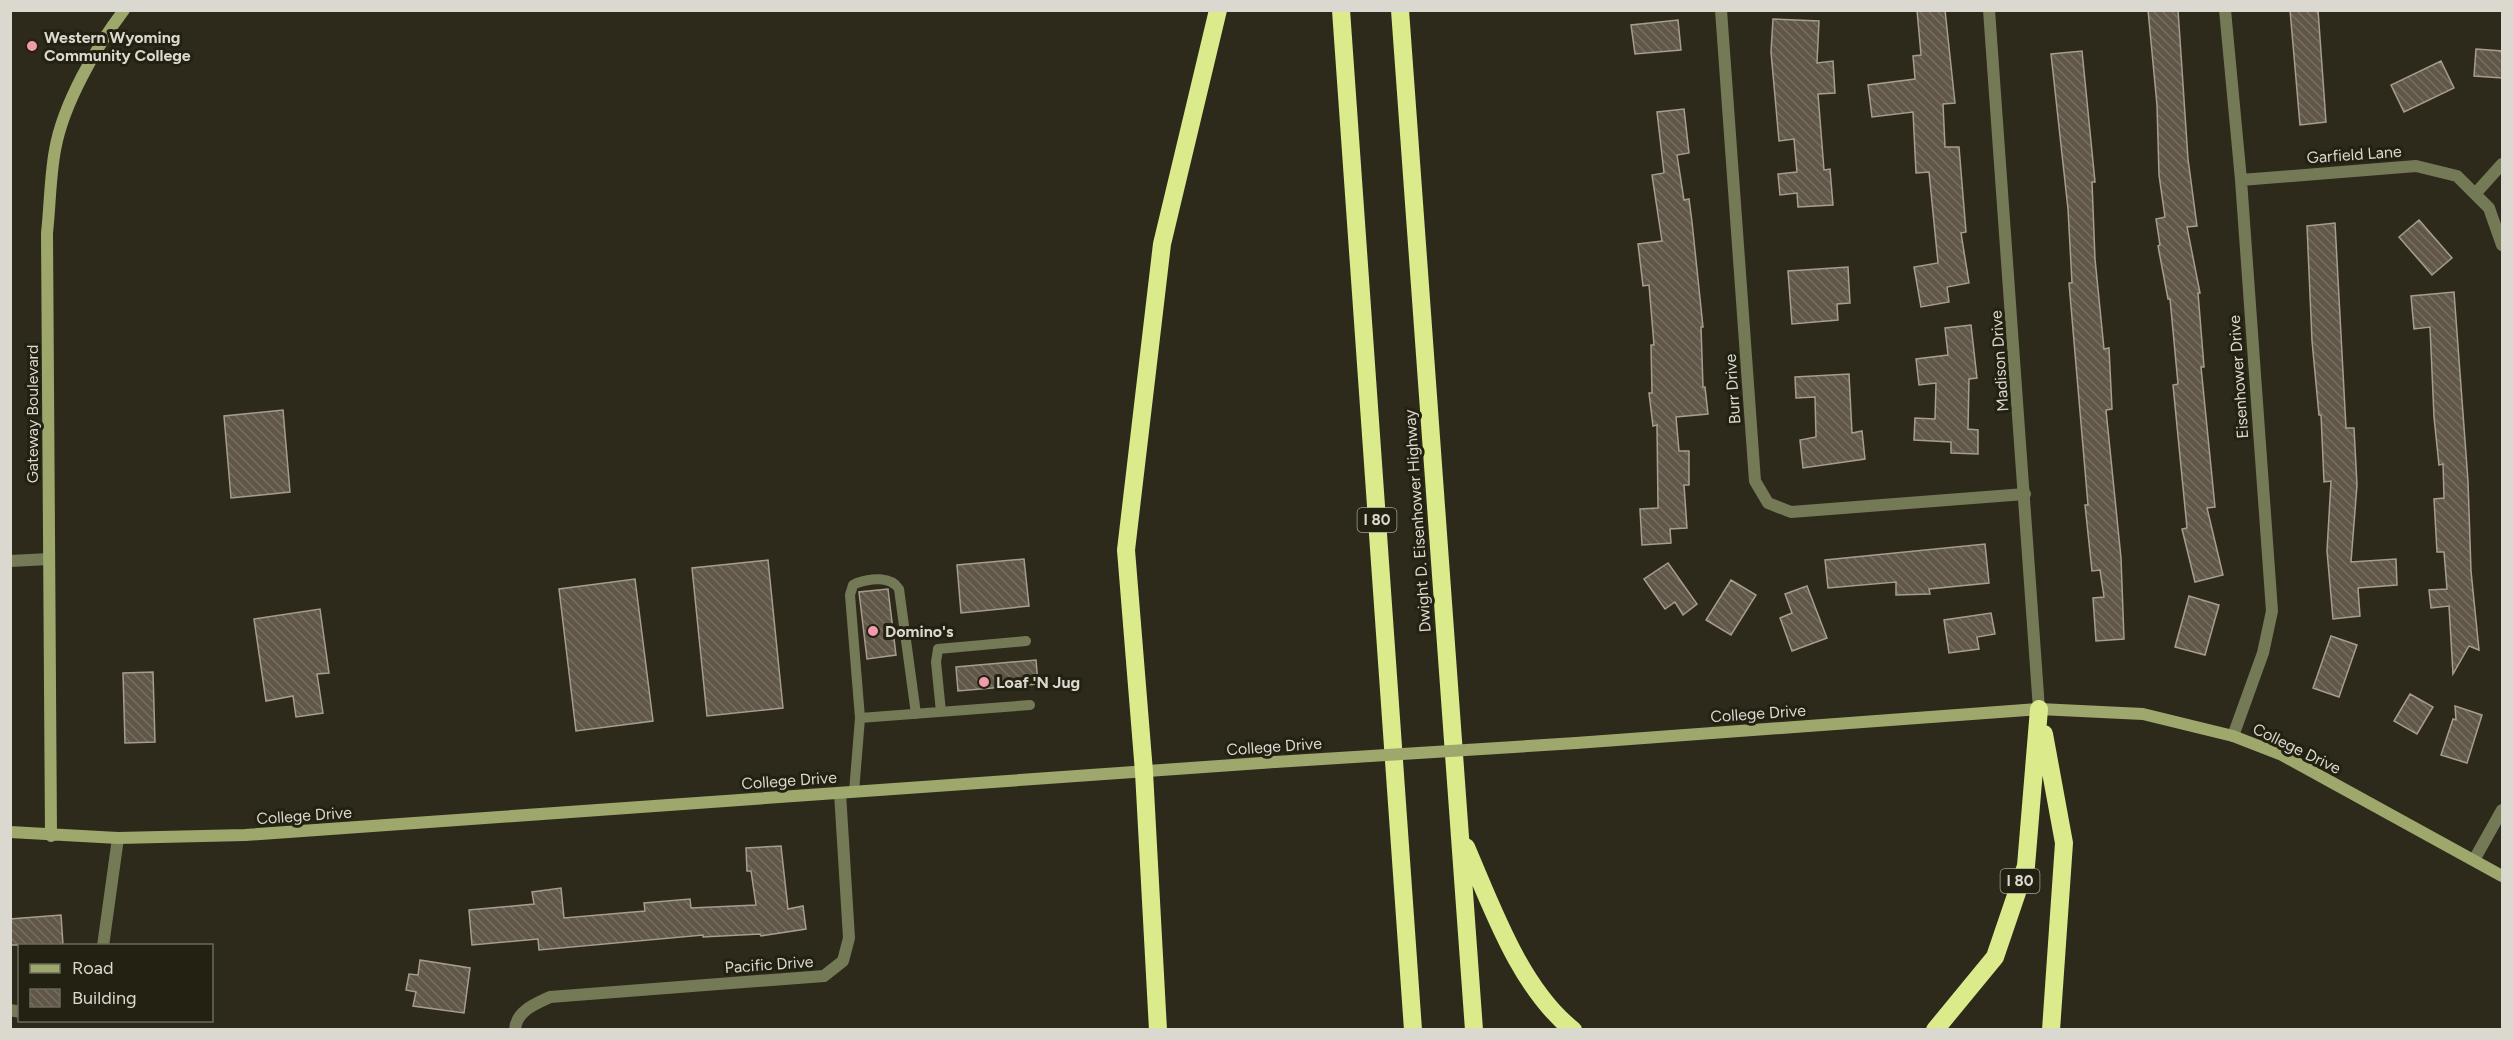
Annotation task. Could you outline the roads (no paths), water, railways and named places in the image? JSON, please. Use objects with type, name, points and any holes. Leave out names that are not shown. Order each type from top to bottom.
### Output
[{"type":"highway","points":[[1158,1029],[1144,772],[1126,550],[1162,244],[1218,10]]},
{"type":"highway","name":"I 80","points":[[1341,10],[1413,1029]]},
{"type":"highway","name":"Dwight D. Eisenhower Highway","points":[[1400,10],[1474,1029]]},
{"type":"highway","points":[[2039,709],[2064,843],[2051,1029]]},
{"type":"highway","name":"I 80","points":[[1935,1029],[1940,1026],[1995,957],[2026,866],[2039,709]]},
{"type":"highway","points":[[1460,833],[1511,951],[1560,1019],[1573,1029]]},
{"type":"main road","name":"Gateway Boulevard","points":[[51,836],[47,233],[55,148],[74,94],[103,38],[124,10]]},
{"type":"main road","name":"College Drive","points":[[10,832],[118,838],[245,835],[2039,709],[2143,714],[2233,736],[2282,755],[2502,876]]},
{"type":"street","name":"Burr Drive","points":[[1721,10],[1755,481],[1768,504],[1791,512],[2025,494]]},
{"type":"street","name":"Madison Drive","points":[[1989,10],[2039,709]]},
{"type":"street","name":"Eisenhower Drive","points":[[2225,10],[2241,180],[2272,611],[2263,653],[2233,736]]},
{"type":"street","points":[[2475,194],[2502,164]]},
{"type":"street","name":"Garfield Lane","points":[[2241,180],[2416,166],[2457,176],[2490,208],[2502,245]]},
{"type":"street","points":[[10,561],[49,559]]},
{"type":"street","name":"Pacific Drive","points":[[515,1029],[527,1007],[550,997],[824,976],[843,961],[849,938],[840,793]]},
{"type":"street","points":[[2474,860],[2502,810]]},
{"type":"street","points":[[103,944],[118,838]]},
{"type":"lane","points":[[854,792],[860,718],[850,595],[853,585],[871,580],[892,580],[902,595],[916,714]]},
{"type":"lane","points":[[941,712],[936,662],[938,649],[1026,641]]},
{"type":"lane","points":[[860,718],[1030,705]]},
{"type":"place","name":"Western Wyoming Community College","points":[[32,46]]},
{"type":"place","name":"Domino's","points":[[873,631]]},
{"type":"place","name":"Loaf 'N Jug","points":[[984,682]]}]
